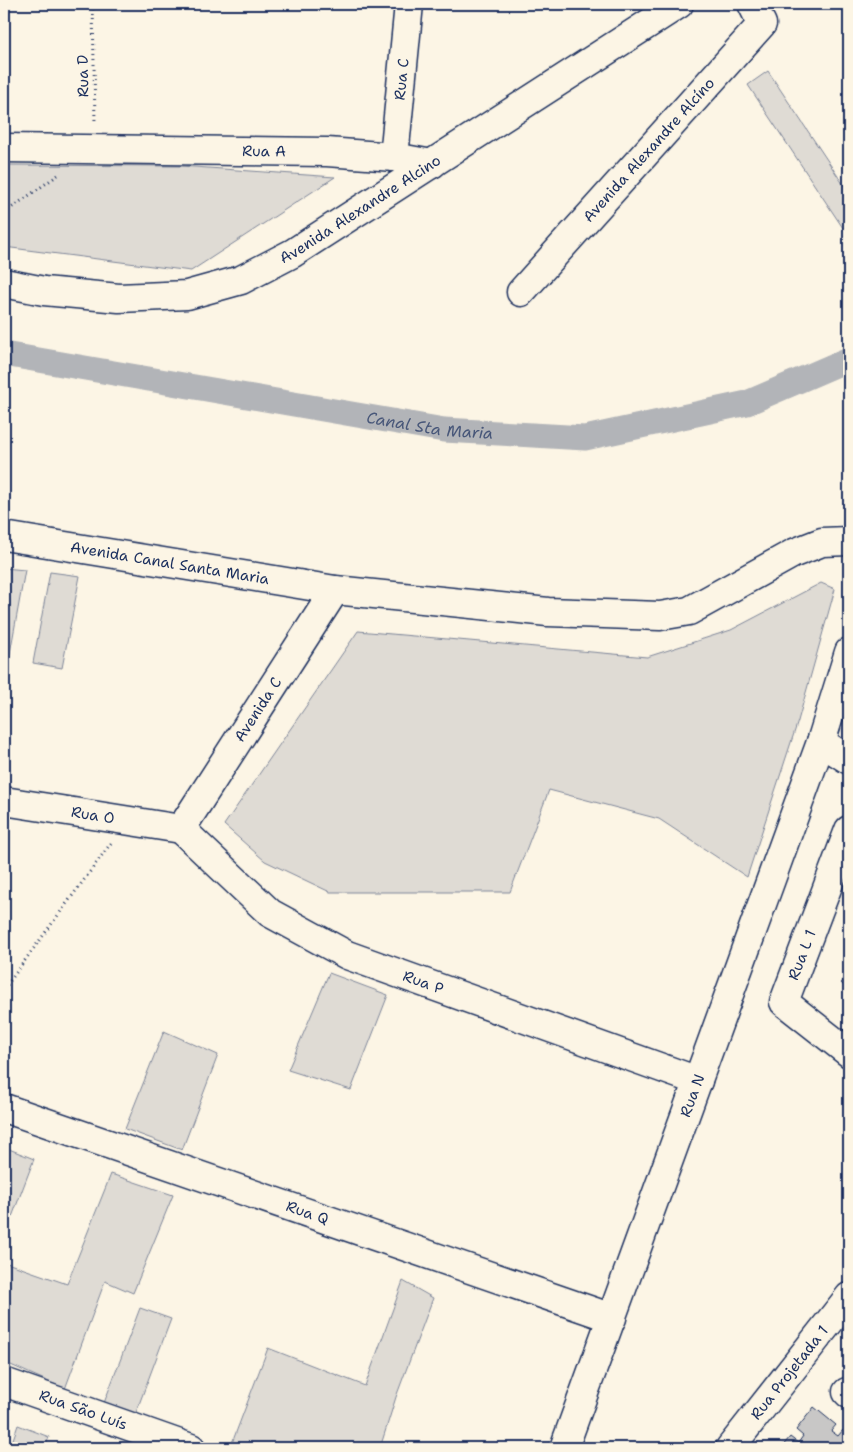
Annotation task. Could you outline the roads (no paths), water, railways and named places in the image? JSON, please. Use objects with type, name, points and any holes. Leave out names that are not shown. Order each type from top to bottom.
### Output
[{"type":"street","name":"Rua C","points":[[394,157],[409,4]]},
{"type":"street","name":"Avenida Alexandre Alcino","points":[[4,284],[44,291],[119,298],[187,295],[232,283],[293,252],[679,4]]},
{"type":"street","name":"Avenida Alexandre Alcíno","points":[[522,292],[762,24],[752,4]]},
{"type":"street","name":"Rua A","points":[[4,148],[327,152],[394,157],[432,164]]},
{"type":"street","name":"Avenida Canal Santa Maria","points":[[4,536],[334,590],[548,612],[660,616],[689,611],[803,549],[822,542],[849,541]]},
{"type":"street","name":"Avenida C","points":[[181,829],[334,590]]},
{"type":"street","name":"Rua N","points":[[564,1448],[820,742],[849,652]]},
{"type":"street","points":[[820,742],[849,760]]},
{"type":"street","name":"Rua O","points":[[4,801],[181,829]]},
{"type":"street","name":"Rua P","points":[[181,829],[270,912],[347,955],[698,1081]]},
{"type":"street","name":"Rua L 1","points":[[849,830],[784,1002],[849,1053]]},
{"type":"street","name":"Rua Q","points":[[4,1108],[612,1318]]},
{"type":"street","name":"Rua Projetada 1","points":[[730,1448],[849,1297]]},
{"type":"street","name":"Rua São Luís","points":[[4,1382],[191,1448]]},
{"type":"waterway","name":"Canal Sta Maria","points":[[4,354],[444,430],[585,438],[747,403],[849,359]]}]
